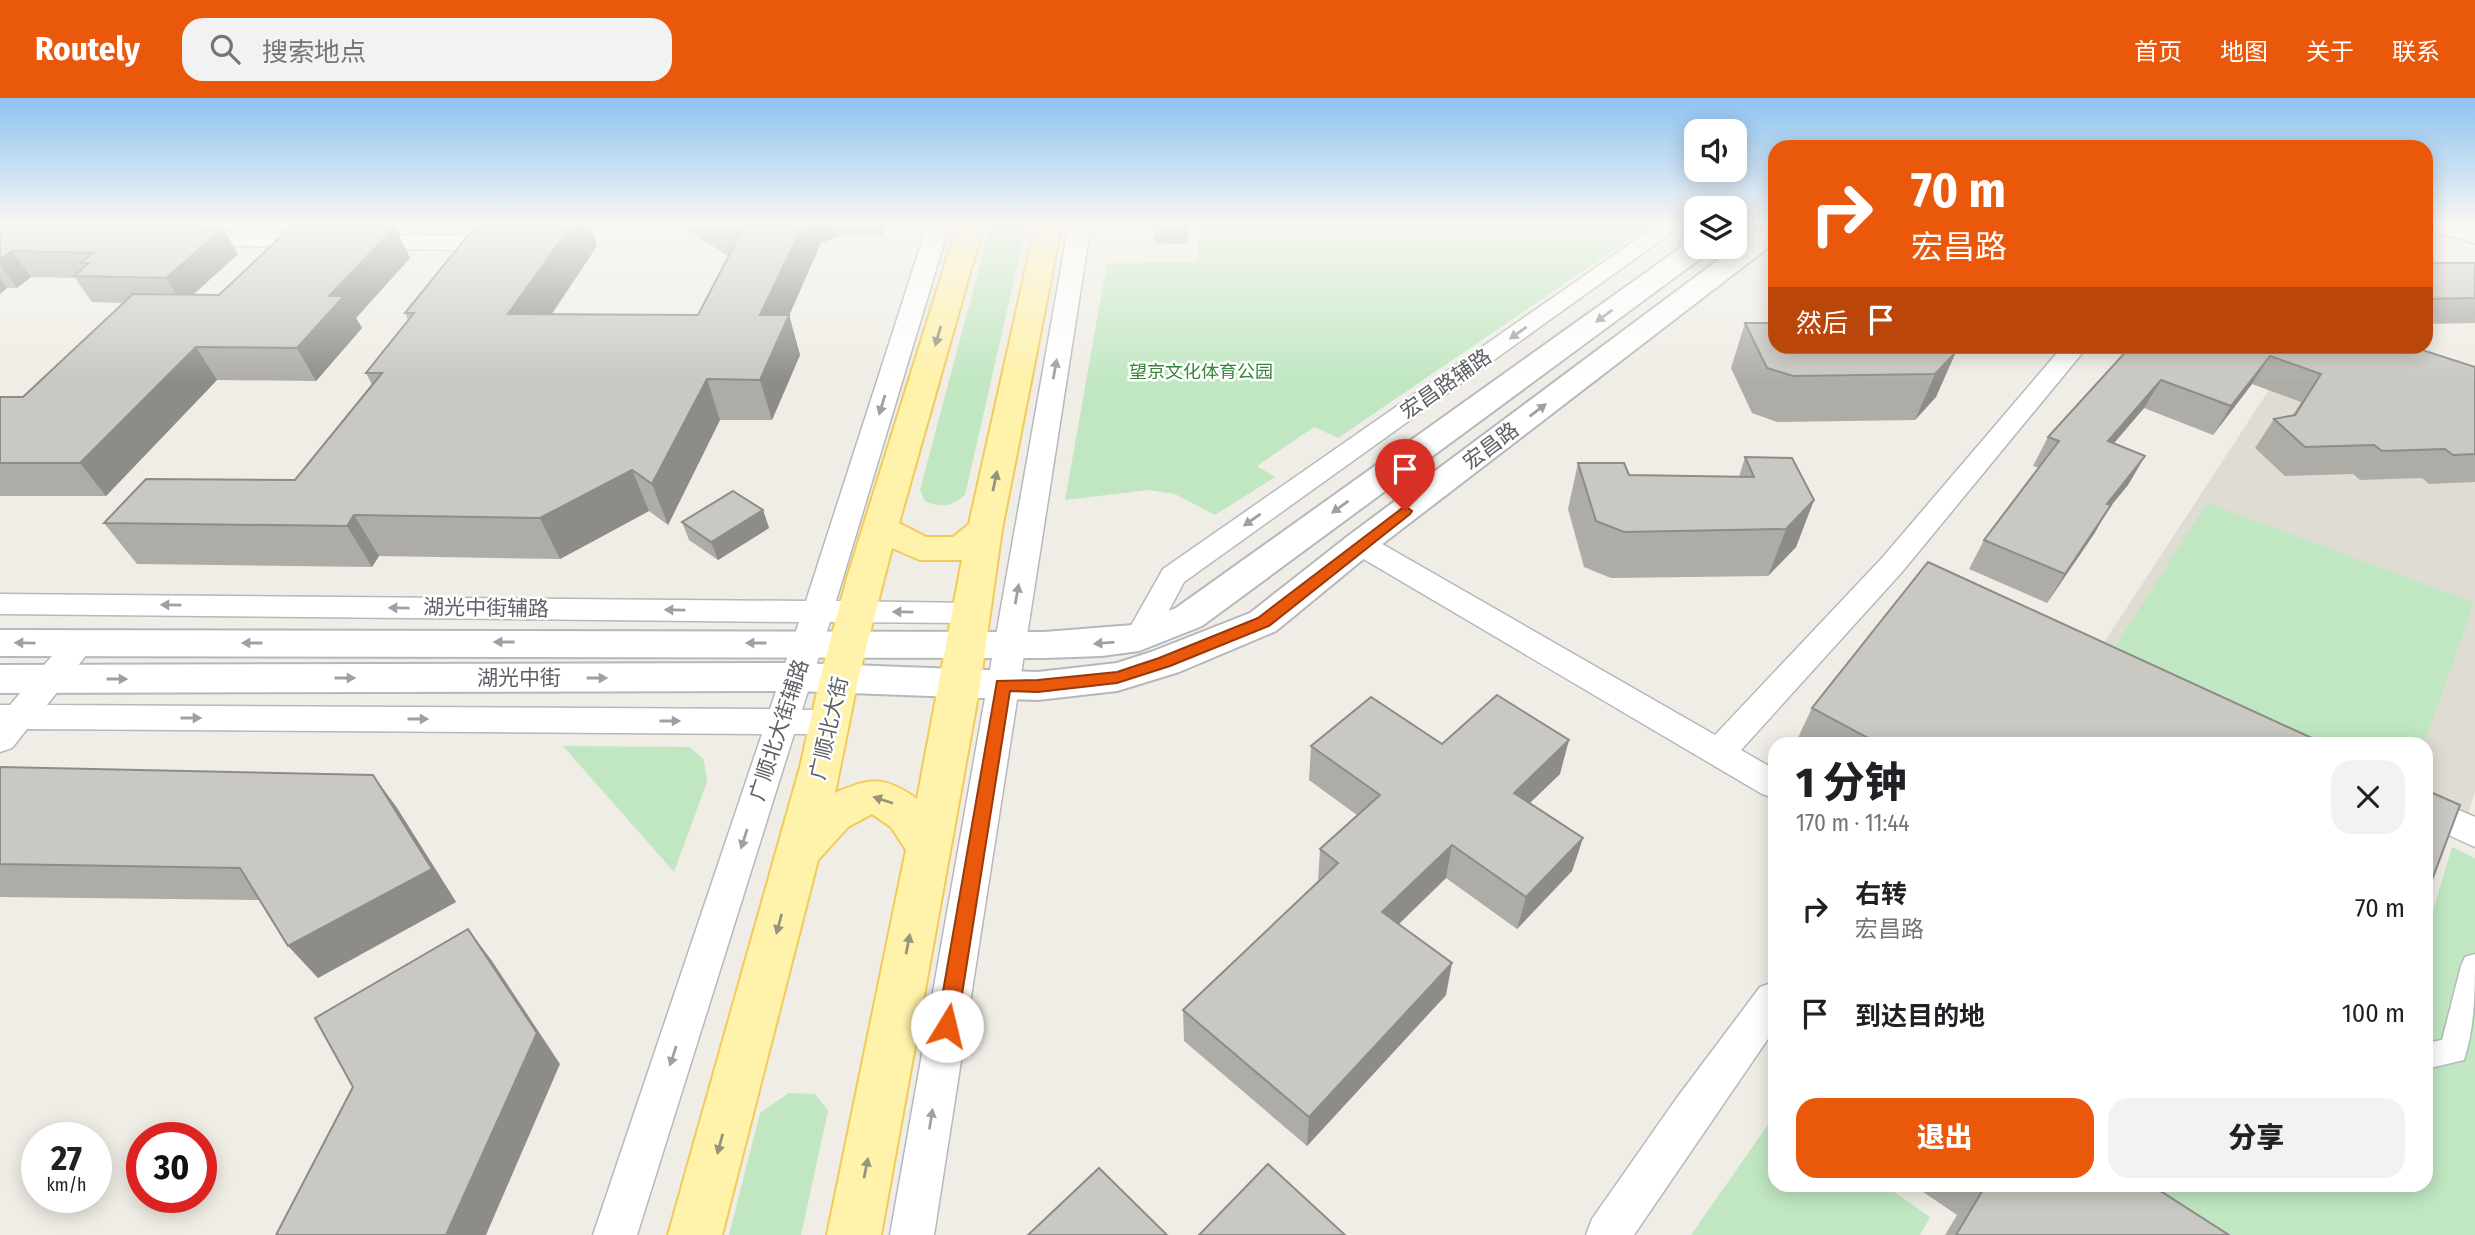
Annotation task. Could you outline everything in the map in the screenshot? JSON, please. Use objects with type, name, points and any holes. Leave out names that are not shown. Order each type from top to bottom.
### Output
[{"type":"main road","name":"广顺北大街","points":[[695,1235],[799,852],[828,655],[881,528],[955,276]]},
{"type":"main road","points":[[854,1235],[927,848],[987,663],[985,529],[1038,276]]},
{"type":"main road","name":"宏昌路","points":[[987,663],[1009,644],[1102,643],[1139,638],[1189,617],[1659,276]]},
{"type":"main road","name":"宏昌路","points":[[987,663],[1117,677],[1165,662],[1263,622],[1360,544],[1714,276]]},
{"type":"main road","points":[[881,528],[920,548],[961,549],[985,529]]},
{"type":"main road","name":"湖光中街","points":[[0,643],[828,655],[987,663]]},
{"type":"main road","name":"湖光中街","points":[[0,678],[51,679],[828,655]]},
{"type":"main road","points":[[799,852],[823,820],[848,804],[874,796],[900,807],[916,826],[927,848]]},
{"type":"street","name":"广顺北大街辅路","points":[[615,1235],[782,722],[828,655],[925,276]]},
{"type":"street","points":[[1009,644],[1071,276]]},
{"type":"street","name":"宏昌路辅路","points":[[1139,638],[1174,576],[1599,276]]},
{"type":"street","points":[[1719,752],[1905,571],[2070,354]]},
{"type":"street","points":[[1360,544],[1768,781]]},
{"type":"street","name":"湖光中街辅路","points":[[0,604],[987,663]]},
{"type":"street","points":[[7,724],[51,679],[80,644]]},
{"type":"street","points":[[912,1235],[987,663]]},
{"type":"street","points":[[7,724],[782,722]]},
{"type":"street","points":[[2433,813],[2475,833]]},
{"type":"street","points":[[2433,1055],[2455,1051],[2475,965]]},
{"type":"street","points":[[1608,1235],[1691,1113],[1768,1007]]},
{"type":"shaded area","points":[[2292,354],[2321,354],[2475,400],[2475,792],[2468,814],[2433,798],[2433,737],[2298,737],[2101,647]]},
{"type":"green space","points":[[977,276],[1015,276],[965,495],[950,504],[936,505],[925,501],[920,490]]},
{"type":"green space","name":"望京文化体育公园","points":[[1105,276],[1576,276],[1338,438],[1314,427],[1257,466],[1275,477],[1215,515],[1175,494],[1149,490],[1065,500]]},
{"type":"green space","points":[[2207,503],[2474,603],[2426,737],[2306,737],[2113,650]]},
{"type":"green space","points":[[563,746],[690,747],[704,760],[707,782],[674,872]]},
{"type":"green space","points":[[2452,847],[2475,858],[2475,1235],[2178,1235],[2142,1211],[2150,1192],[2433,1192],[2433,911]]},
{"type":"green space","points":[[789,1093],[815,1094],[828,1111],[801,1235],[729,1235],[760,1113]]},
{"type":"green space","points":[[1768,1125],[1768,1192],[1894,1192],[1930,1217],[1920,1235],[1691,1235]]},
{"type":"building","points":[[77,276],[168,276],[166,278]]},
{"type":"building","points":[[239,276],[348,276],[329,296],[344,296],[297,348],[196,347],[80,463],[0,463],[0,397],[23,397],[133,294],[219,295]]},
{"type":"building","points":[[435,276],[535,276],[508,314],[698,315],[718,276],[779,276],[760,315],[789,315],[760,380],[707,379],[652,484],[632,470],[540,518],[354,515],[347,526],[104,523],[146,479],[295,480],[382,373],[366,373],[414,313],[405,313]]},
{"type":"building","points":[[2433,276],[2475,276],[2475,298],[2433,299]]},
{"type":"building","points":[[1745,323],[1768,323],[1768,354],[1954,354],[1935,374],[1793,376],[1767,368]]},
{"type":"building","points":[[2433,353],[2475,367],[2475,454],[2453,455],[2445,449],[2382,451],[2374,445],[2305,447],[2274,419],[2295,415],[2321,374],[2270,356],[2231,406],[2161,380],[2108,441],[2145,456],[2107,504],[2111,505],[2065,574],[1984,540],[2059,441],[2048,437],[2124,354]]},
{"type":"building","points":[[1745,457],[1792,458],[1814,500],[1786,529],[1624,532],[1596,521],[1578,463],[1624,463],[1629,475],[1754,477]]},
{"type":"building","points":[[733,491],[763,510],[711,542],[682,522]]},
{"type":"building","points":[[1928,562],[2310,737],[1866,737],[1812,708]]},
{"type":"building","points":[[1497,695],[1569,740],[1514,793],[1583,838],[1526,897],[1452,845],[1382,912],[1452,963],[1309,1117],[1183,1010],[1338,863],[1320,849],[1380,795],[1311,746],[1371,697],[1442,744]]},
{"type":"building","points":[[0,767],[373,775],[432,869],[288,946],[240,868],[0,864]]},
{"type":"building","points":[[2433,793],[2460,805],[2433,877]]},
{"type":"building","points":[[468,929],[537,1033],[446,1235],[276,1235],[353,1087],[315,1018]]},
{"type":"building","points":[[1268,1164],[1345,1235],[1199,1235]]},
{"type":"building","points":[[1099,1168],[1167,1235],[1028,1235]]},
{"type":"building","points":[[1982,1192],[2162,1192],[2229,1235],[1956,1235]]},
{"type":"route","points":[[947,1026],[1003,685],[1038,686],[1117,677],[1165,662],[1263,622],[1405,511]]}]
